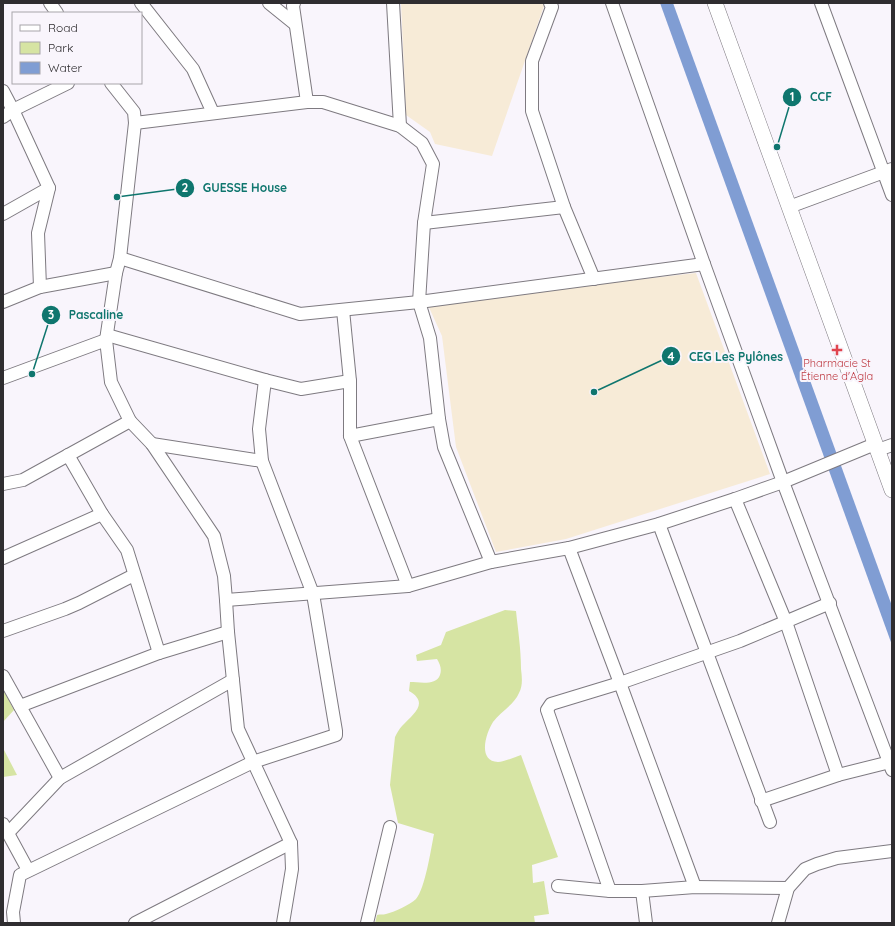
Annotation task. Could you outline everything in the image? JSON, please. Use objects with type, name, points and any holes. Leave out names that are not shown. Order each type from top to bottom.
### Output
[{"type":"street","points":[[50,3],[56,12]]},
{"type":"street","points":[[142,3],[193,69],[213,113]]},
{"type":"street","points":[[269,3],[295,24]]},
{"type":"street","points":[[294,3],[295,24],[307,102]]},
{"type":"street","points":[[393,3],[400,126]]},
{"type":"street","points":[[550,3],[552,7],[532,61],[532,111],[564,207],[594,279]]},
{"type":"street","points":[[612,3],[783,482],[891,766],[838,775],[761,801]]},
{"type":"street","points":[[715,3],[892,490]]},
{"type":"street","points":[[821,3],[888,170],[892,195]]},
{"type":"street","points":[[3,117],[13,110],[66,84]]},
{"type":"street","points":[[112,84],[134,112],[135,123],[120,258],[116,273],[106,337],[111,382],[130,421],[152,444],[214,536],[224,576],[238,729],[291,843],[292,869],[283,923]]},
{"type":"street","points":[[3,91],[49,188],[38,233],[40,287]]},
{"type":"street","points":[[135,123],[307,102],[323,102],[400,126],[422,143],[433,164],[424,223],[419,302],[430,338],[438,419],[444,448],[491,562]]},
{"type":"street","points":[[789,207],[888,170]]},
{"type":"street","points":[[3,214],[49,188]]},
{"type":"street","points":[[424,223],[564,207]]},
{"type":"street","points":[[120,258],[300,314],[419,302],[704,264]]},
{"type":"street","points":[[3,302],[40,287],[116,273]]},
{"type":"street","points":[[343,310],[350,381],[350,436],[408,586]]},
{"type":"street","points":[[3,378],[106,337],[301,389],[350,381]]},
{"type":"street","points":[[10,917],[20,875],[28,870],[253,762],[336,735],[314,594],[262,461],[259,429],[265,380]]},
{"type":"street","points":[[350,436],[438,419]]},
{"type":"street","points":[[3,484],[23,480],[130,421]]},
{"type":"street","points":[[152,444],[262,461]]},
{"type":"street","points":[[226,600],[408,586],[491,562],[569,548],[659,524],[783,482],[839,459],[876,447],[892,445]]},
{"type":"street","points":[[68,455],[102,514],[127,550],[159,653]]},
{"type":"street","points":[[735,499],[786,622],[838,775]]},
{"type":"street","points":[[3,558],[102,514]]},
{"type":"street","points":[[659,524],[770,822]]},
{"type":"street","points":[[569,548],[695,887]]},
{"type":"street","points":[[3,631],[65,610],[134,575]]},
{"type":"street","points":[[610,891],[547,710],[551,704],[620,683],[740,641],[830,603]]},
{"type":"street","points":[[20,706],[159,653],[228,632]]},
{"type":"street","points":[[3,676],[60,778]]},
{"type":"street","points":[[28,870],[6,829],[60,778],[233,680]]},
{"type":"street","points":[[367,923],[390,827]]},
{"type":"street","points":[[135,923],[291,843]]},
{"type":"street","points":[[778,923],[788,888],[805,869],[837,858],[892,851]]},
{"type":"street","points":[[558,886],[610,891],[642,891],[695,887],[788,888]]},
{"type":"street","points":[[642,891],[646,923]]},
{"type":"shaded area","points":[[401,3],[542,3],[544,6],[492,156],[435,144],[430,132],[406,115]]},
{"type":"shaded area","points":[[696,273],[770,474],[566,539],[496,552],[456,447],[442,336],[427,303]]},
{"type":"green space","points":[[505,610],[516,611],[522,684],[517,697],[496,718],[490,727],[486,739],[485,752],[487,757],[498,762],[521,755],[558,857],[532,865],[533,883],[544,881],[549,914],[534,916],[535,923],[375,923],[377,915],[397,910],[410,904],[416,899],[425,878],[434,834],[398,823],[390,785],[395,737],[401,727],[415,713],[419,704],[415,695],[409,691],[410,682],[422,683],[435,681],[441,673],[437,659],[417,661],[416,655],[441,645],[446,632]]},
{"type":"green space","points":[[3,689],[14,710],[3,722]]},
{"type":"green space","points":[[3,748],[17,775],[3,777]]},
{"type":"water","points":[[660,3],[673,3],[892,606],[892,645]]},
{"type":"place","name":"CCF","points":[[777,147]]},
{"type":"place","name":"GUESSE House","points":[[117,197]]},
{"type":"place","name":"Pharmacie St Étienne d'Agla","points":[[837,350]]},
{"type":"place","name":"Pascaline","points":[[32,374]]},
{"type":"place","name":"CEG Les Pylônes","points":[[594,392]]}]
